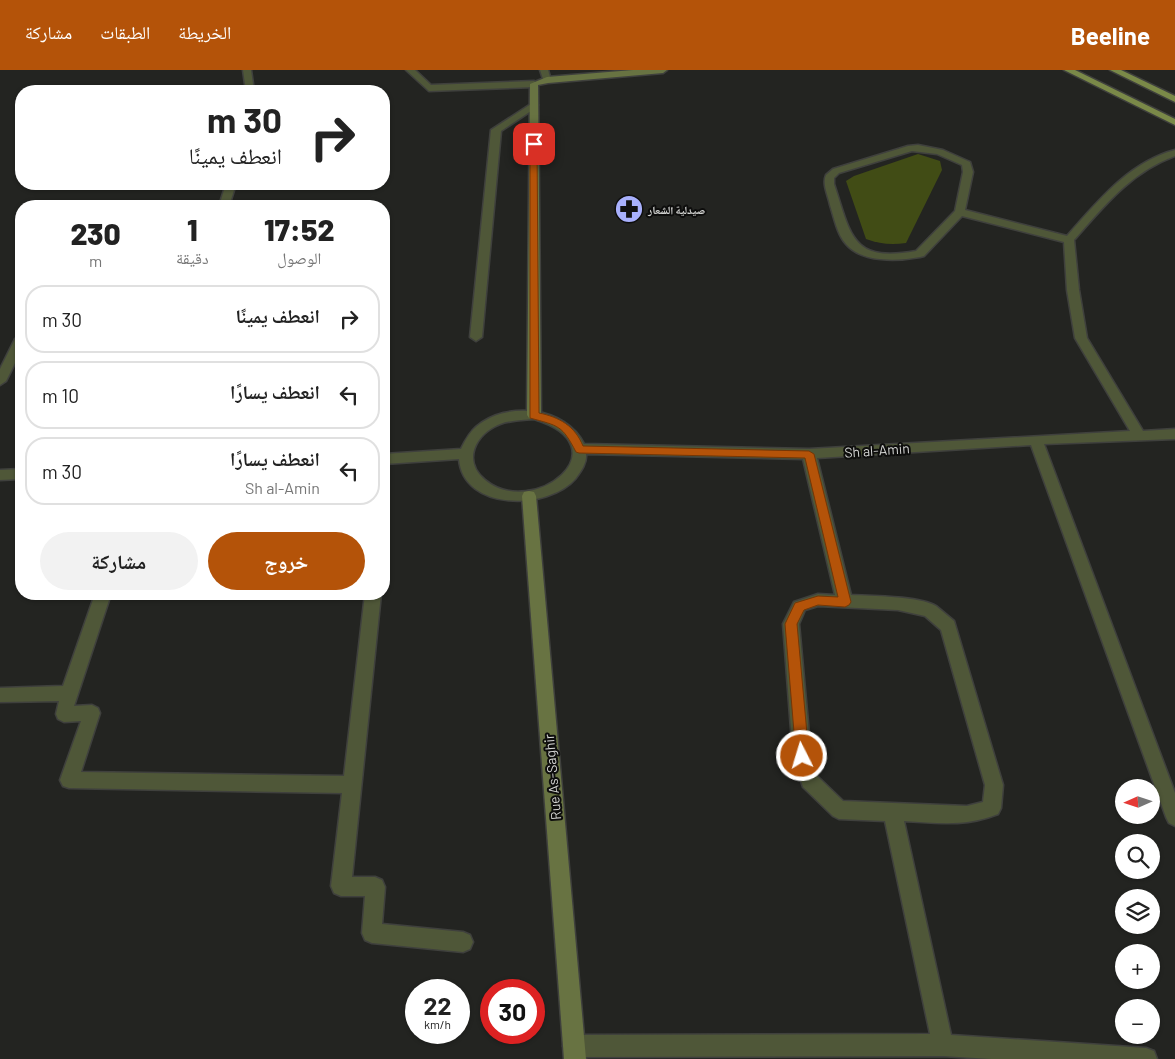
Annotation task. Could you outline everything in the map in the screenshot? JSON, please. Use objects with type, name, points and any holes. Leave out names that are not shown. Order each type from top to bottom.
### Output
[{"type":"main road","points":[[1068,70],[1175,122]]},
{"type":"main road","points":[[1114,70],[1175,99]]},
{"type":"street","points":[[247,70],[249,85]]},
{"type":"street","points":[[410,70],[429,88],[534,84],[545,75],[663,70]]},
{"type":"street","points":[[534,84],[534,416]]},
{"type":"street","points":[[476,337],[496,130],[534,105]]},
{"type":"street","points":[[910,148],[934,150],[967,164],[968,172],[960,212],[920,254],[908,257],[876,254],[857,249],[849,241],[829,184],[829,177],[836,172],[910,148]]},
{"type":"street","points":[[1139,436],[1081,338],[1073,290],[1069,240],[1113,190],[1156,160],[1175,153]]},
{"type":"street","points":[[960,212],[1069,240]]},
{"type":"street","points":[[0,381],[15,351]]},
{"type":"street","points":[[511,416],[547,418],[563,425],[574,436],[579,449],[578,462],[573,474],[562,484],[546,492],[529,496],[514,496],[485,488],[472,476],[466,462],[470,441],[480,430],[494,421],[511,416]]},
{"type":"street","name":"Sh al-Amin","points":[[579,449],[809,454],[1036,440],[1175,434]]},
{"type":"street","points":[[1036,440],[1175,817]]},
{"type":"street","points":[[390,460],[466,454]]},
{"type":"street","points":[[809,454],[845,602]]},
{"type":"street","points":[[0,475],[15,474]]},
{"type":"street","name":"Rue As-Saghir","points":[[529,496],[574,1052]]},
{"type":"street","points":[[101,600],[69,693],[64,714],[92,713],[69,780],[352,785]]},
{"type":"street","points":[[372,600],[341,886],[375,887],[372,933],[463,942]]},
{"type":"street","points":[[818,600],[845,602],[898,604],[929,610],[948,626],[994,785],[992,808],[967,815],[839,810],[809,781],[802,756],[791,624],[799,606],[818,600]]},
{"type":"street","points":[[0,695],[69,693]]},
{"type":"street","points":[[893,813],[943,1045]]},
{"type":"street","points":[[574,1052],[943,1045],[1146,1059]]},
{"type":"green space","points":[[918,154],[940,161],[942,170],[906,243],[886,244],[866,239],[846,181],[854,176]]},
{"type":"place","name":"صيدلية الشعار","points":[[629,209]]},
{"type":"route","points":[[534,144],[534,416],[547,418],[563,425],[574,436],[579,449],[809,454],[845,602],[818,600],[799,606],[791,624],[802,756]]}]
